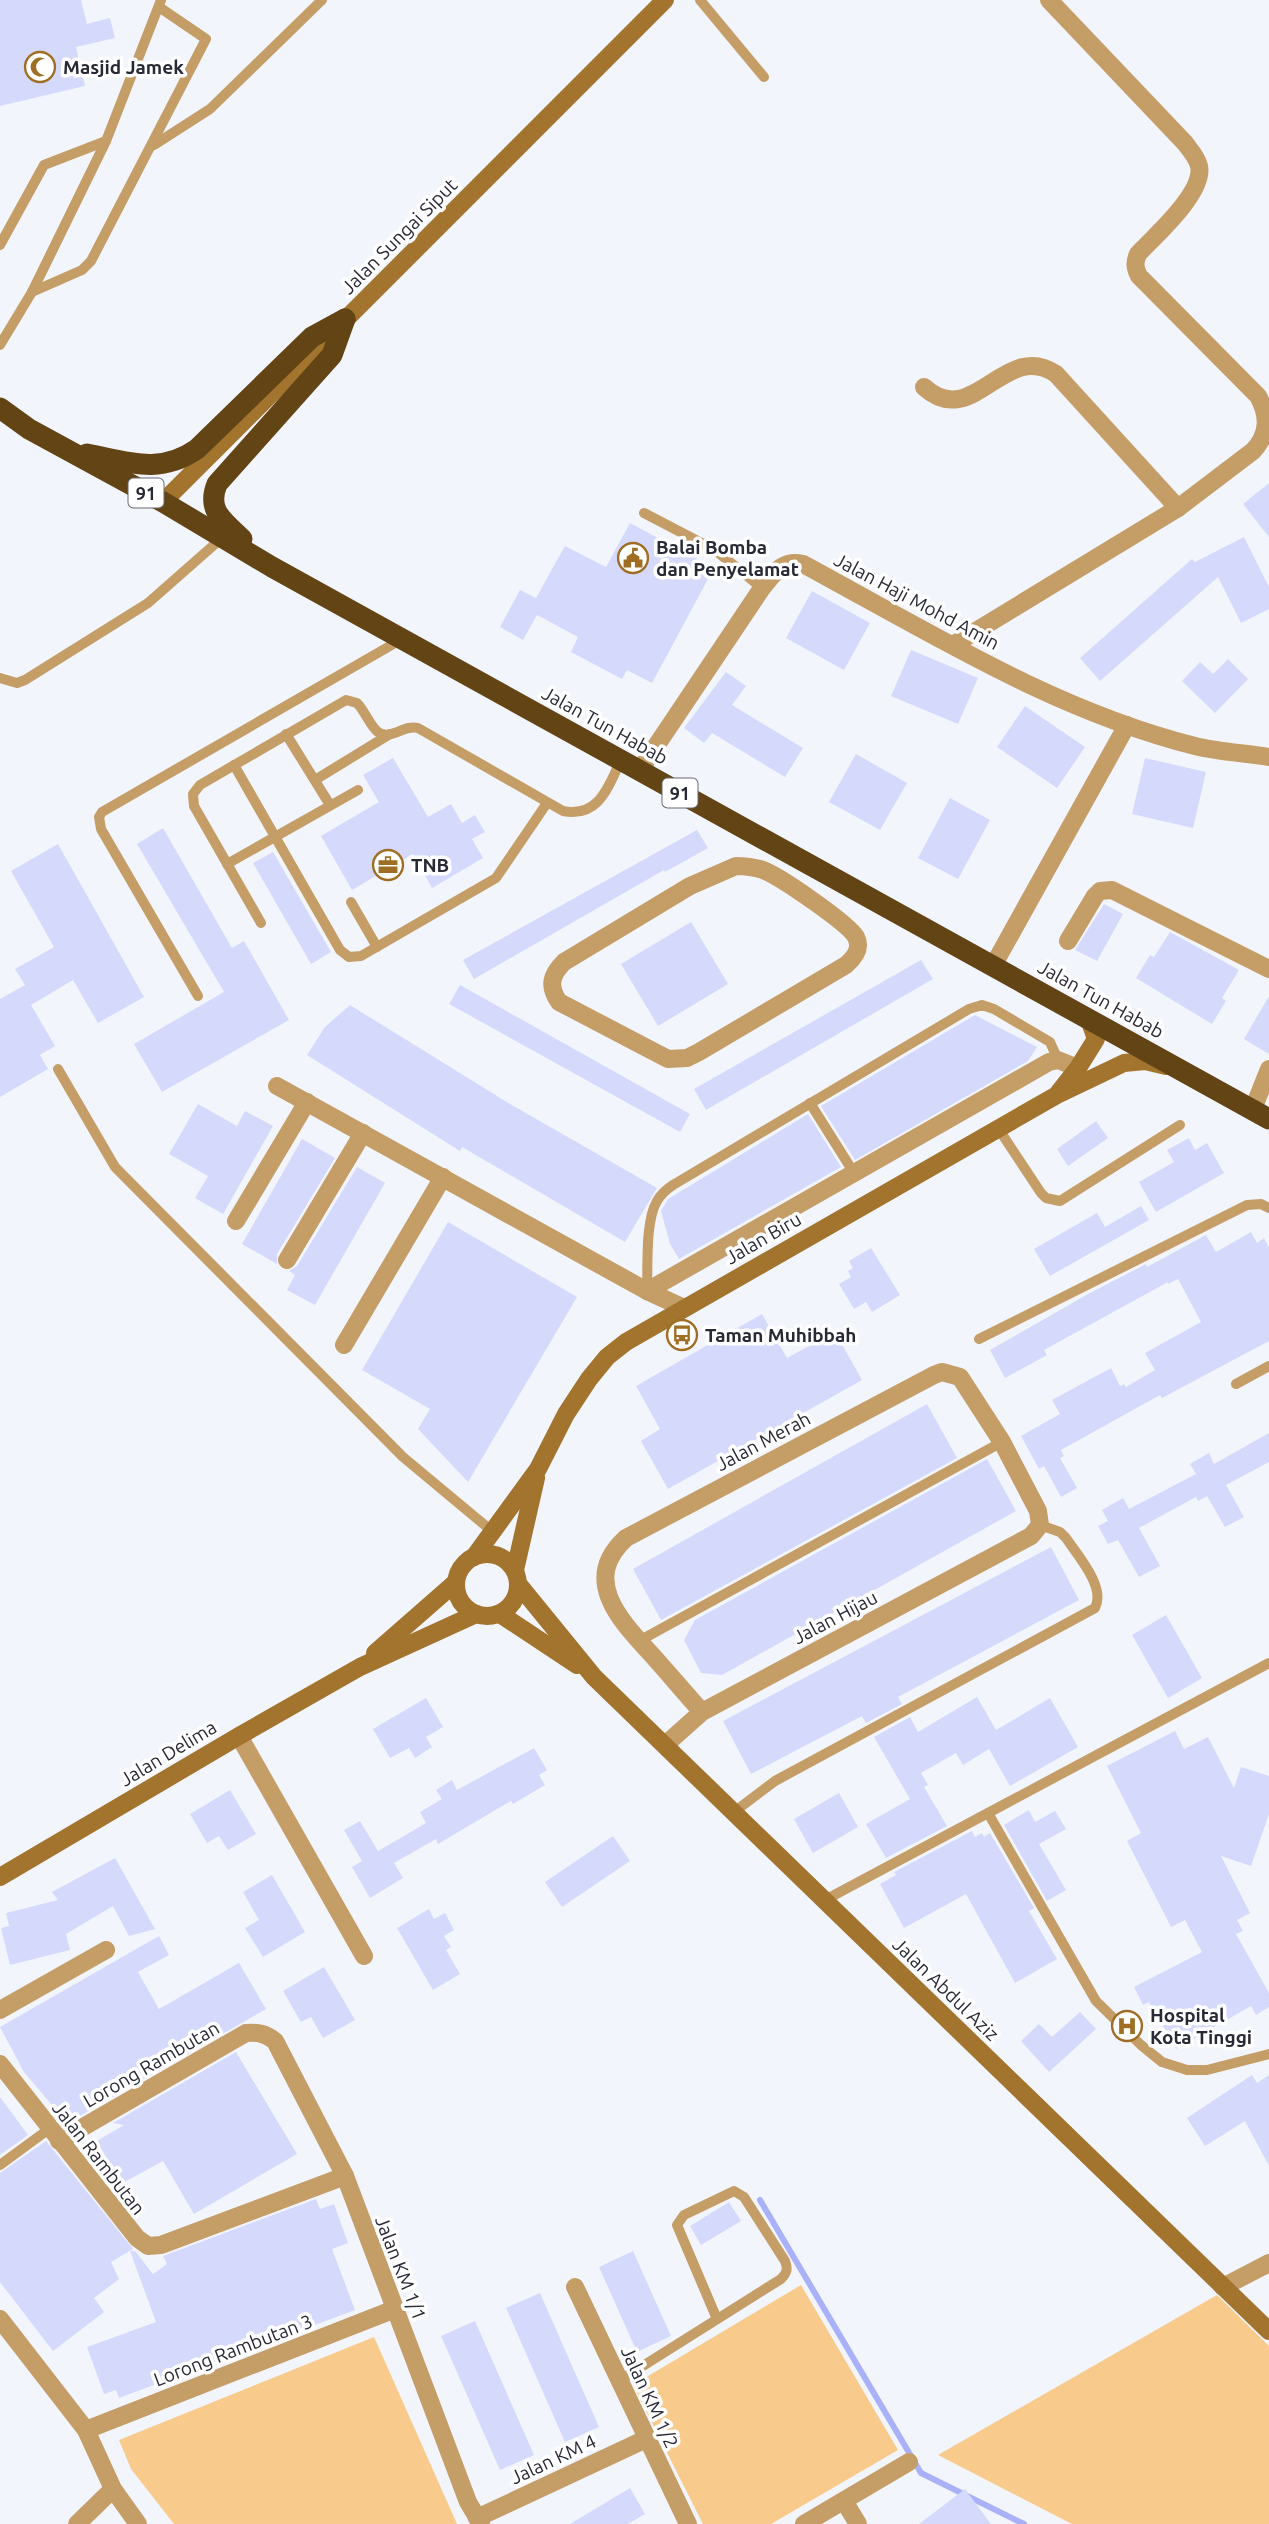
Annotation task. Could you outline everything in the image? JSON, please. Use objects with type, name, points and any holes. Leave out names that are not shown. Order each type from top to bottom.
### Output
[{"type":"highway","points":[[68,450],[136,463],[169,464],[183,458],[197,449],[312,337],[345,319]]},
{"type":"highway","points":[[272,567],[219,517],[213,494],[225,473],[332,355],[345,319]]},
{"type":"highway","name":"Jalan Tun Habab","points":[[0,408],[29,429],[163,502],[272,567],[1261,1114]]},
{"type":"highway","name":"Jalan Tun Habab","points":[[0,419],[29,429]]},
{"type":"street","points":[[953,645],[1178,508],[1253,451],[1262,441],[1267,429],[1264,404],[1258,396],[1135,269],[1138,254],[1189,197],[1200,175],[1199,164],[1185,143],[1049,0]]},
{"type":"street","name":"Jalan Sungai Siput","points":[[163,502],[657,2]]},
{"type":"street","points":[[924,387],[935,397],[955,401],[1024,365],[1045,367],[1056,374],[1178,508]]},
{"type":"street","name":"Jalan Haji Mohd Amin","points":[[631,765],[762,588],[783,565],[794,562],[803,564],[953,645],[1072,705],[1197,746],[1269,757]]},
{"type":"street","points":[[993,966],[1127,725]]},
{"type":"street","points":[[736,866],[750,866],[765,871],[819,906],[856,937],[858,948],[855,958],[687,1058],[678,1060],[659,1055],[559,1002],[553,993],[551,984],[555,971],[564,962],[690,886],[736,866]]},
{"type":"street","points":[[819,906],[843,883]]},
{"type":"street","points":[[1068,941],[1100,891],[1112,890],[1269,968]]},
{"type":"street","name":"Jalan Biru","points":[[1057,1095],[1096,1039],[1089,1019]]},
{"type":"street","points":[[647,1291],[1049,1062],[1058,1060],[1078,1068]]},
{"type":"street","name":"Jalan Biru","points":[[474,1557],[538,1469],[566,1414],[589,1378],[607,1357],[626,1342],[1057,1095],[1124,1063],[1145,1061],[1184,1072]]},
{"type":"street","points":[[1261,1114],[1269,1069]]},
{"type":"street","points":[[277,1086],[647,1291],[684,1308]]},
{"type":"street","points":[[236,1221],[307,1102]]},
{"type":"street","points":[[287,1260],[363,1133]]},
{"type":"street","points":[[344,1345],[443,1177]]},
{"type":"street","name":"Jalan Merah","points":[[639,1641],[617,1617],[607,1593],[606,1569],[612,1550],[626,1538],[934,1374],[951,1373],[960,1377],[1002,1442]]},
{"type":"street","points":[[1002,1442],[1038,1511],[1036,1530]]},
{"type":"street","name":"Jalan Biru","points":[[517,1577],[538,1469]]},
{"type":"street","name":"Jalan Hijau","points":[[665,1745],[702,1712],[1036,1530]]},
{"type":"street","points":[[517,1577],[514,1602],[500,1614],[476,1614],[460,1601],[456,1582],[465,1563],[474,1557],[493,1554],[509,1563],[594,1677]]},
{"type":"street","name":"Jalan Delima","points":[[360,1667],[456,1582]]},
{"type":"street","name":"Jalan Delima","points":[[0,1877],[360,1667],[476,1614]]},
{"type":"street","points":[[500,1614],[594,1677]]},
{"type":"street","points":[[639,1641],[702,1712]]},
{"type":"street","name":"Jalan Abdul Aziz","points":[[594,1677],[1269,2331]]},
{"type":"street","points":[[239,1736],[364,1955]]},
{"type":"street","points":[[0,2010],[106,1950]]},
{"type":"street","name":"Lorong Rambutan","points":[[54,2135],[246,2034],[267,2034]]},
{"type":"street","name":"Jalan KM 1/1","points":[[267,2034],[281,2050],[345,2176],[468,2502],[479,2521]]},
{"type":"street","name":"Jalan Rambutan","points":[[0,2064],[142,2243],[161,2245],[345,2176]]},
{"type":"street","points":[[1223,2287],[1269,2263]]},
{"type":"street","name":"Jalan KM 1/2","points":[[575,2287],[688,2524]]},
{"type":"street","name":"Lorong Rambutan 3","points":[[86,2430],[395,2309]]},
{"type":"street","points":[[0,2319],[86,2430],[113,2489],[138,2524]]},
{"type":"street","name":"Jalan KM 4","points":[[479,2521],[646,2439]]},
{"type":"street","points":[[804,2524],[909,2462]]},
{"type":"street","points":[[77,2524],[113,2489]]},
{"type":"street","points":[[844,2501],[858,2524]]},
{"type":"lane","points":[[151,146],[211,109],[322,0]]},
{"type":"lane","points":[[700,0],[764,78]]},
{"type":"lane","points":[[2,337],[32,292],[106,142],[160,3],[206,39],[91,261],[82,270],[32,292]]},
{"type":"lane","points":[[0,246],[44,165],[106,142]]},
{"type":"lane","points":[[644,513],[715,550],[762,588]]},
{"type":"lane","points":[[0,678],[17,683],[25,680],[148,603],[223,537]]},
{"type":"lane","points":[[198,996],[101,829],[99,817],[102,812],[402,639]]},
{"type":"lane","points":[[261,923],[192,800],[195,789],[346,700],[358,703],[378,732],[390,734]]},
{"type":"lane","points":[[315,780],[390,734],[407,727],[418,728],[547,803],[572,813],[588,810],[631,765]]},
{"type":"lane","points":[[286,734],[330,805]]},
{"type":"lane","points":[[234,765],[344,954],[355,957],[496,878],[547,803]]},
{"type":"lane","points":[[227,864],[358,790]]},
{"type":"lane","points":[[351,902],[377,947]]},
{"type":"lane","points":[[647,1291],[651,1220],[655,1203],[663,1193],[975,1006],[994,1009],[1047,1040],[1058,1060]]},
{"type":"lane","points":[[58,1069],[115,1167],[403,1457],[493,1532]]},
{"type":"lane","points":[[810,1103],[854,1173]]},
{"type":"lane","points":[[998,1128],[1041,1193],[1052,1201],[1059,1201],[1180,1125]]},
{"type":"lane","points":[[979,1339],[1247,1205],[1261,1204],[1269,1208]]},
{"type":"lane","points":[[1236,1384],[1269,1366]]},
{"type":"lane","points":[[639,1641],[1002,1442]]},
{"type":"lane","points":[[734,1812],[775,1781],[1095,1608],[1099,1601],[1097,1587],[1066,1538],[1060,1532],[1036,1530]]},
{"type":"lane","points":[[825,1900],[1269,1663]]},
{"type":"lane","points":[[988,1813],[1096,2001],[1141,2045],[1162,2062],[1187,2070],[1207,2070],[1269,2054]]},
{"type":"lane","points":[[0,2165],[54,2135]]},
{"type":"lane","points":[[619,2381],[717,2319],[781,2278],[788,2267],[744,2197],[734,2191],[684,2215],[677,2225],[717,2319]]},
{"type":"shaded area","points":[[801,2285],[898,2450],[771,2524],[703,2524],[633,2385]]},
{"type":"shaded area","points":[[1217,2295],[1269,2346],[1269,2524],[1072,2524],[938,2455]]},
{"type":"shaded area","points":[[374,2337],[457,2524],[174,2524],[131,2469],[119,2440]]},
{"type":"building","name":"Masjid Jamek","points":[[0,0],[81,0],[87,24],[110,18],[115,38],[76,47],[85,86],[0,106]]},
{"type":"building","points":[[1269,483],[1269,537],[1243,504]]},
{"type":"building","points":[[630,523],[714,568],[652,683],[627,670],[622,679],[571,652],[578,637],[537,615],[523,640],[500,627],[520,590],[536,598],[565,546],[606,567]]},
{"type":"building","points":[[1244,537],[1269,587],[1269,609],[1241,623],[1218,577],[1100,681],[1080,658],[1192,559],[1195,562]]},
{"type":"building","points":[[812,591],[870,623],[844,670],[786,638]]},
{"type":"building","points":[[911,650],[978,678],[958,724],[891,696]]},
{"type":"building","points":[[1228,659],[1248,679],[1215,713],[1182,681],[1200,662],[1213,674]]},
{"type":"building","points":[[726,672],[746,686],[732,705],[803,748],[785,777],[712,733],[704,743],[684,728]]},
{"type":"building","points":[[1025,706],[1085,747],[1057,788],[997,747]]},
{"type":"building","points":[[856,754],[907,783],[880,830],[829,802]]},
{"type":"building","points":[[393,758],[428,817],[451,804],[462,823],[475,815],[485,832],[472,839],[483,858],[432,888],[413,854],[352,890],[321,836],[379,802],[363,775]]},
{"type":"building","points":[[1145,758],[1206,772],[1193,828],[1132,814]]},
{"type":"building","points":[[950,798],[990,820],[958,879],[918,858]]},
{"type":"building","points":[[163,828],[232,948],[244,941],[289,1020],[162,1092],[134,1044],[224,992],[137,844]]},
{"type":"building","points":[[697,830],[708,848],[665,872],[664,870],[474,979],[463,960]]},
{"type":"building","points":[[58,844],[144,997],[98,1023],[73,980],[31,1005],[55,1046],[40,1055],[48,1069],[0,1097],[0,999],[25,985],[15,969],[54,947],[11,871]]},
{"type":"building","points":[[273,852],[331,952],[311,964],[253,863]]},
{"type":"building","points":[[1104,904],[1123,914],[1097,961],[1075,950]]},
{"type":"building","points":[[691,922],[728,984],[658,1026],[621,964]]},
{"type":"building","points":[[1170,932],[1239,970],[1222,998],[1226,1001],[1212,1024],[1136,978],[1150,955],[1154,957]]},
{"type":"building","points":[[921,960],[933,979],[706,1110],[694,1089]]},
{"type":"building","points":[[460,985],[690,1114],[680,1132],[449,1004]]},
{"type":"building","points":[[1269,996],[1269,1054],[1244,1039]]},
{"type":"building","points":[[350,1005],[510,1104],[657,1188],[625,1242],[462,1147],[460,1151],[307,1055],[325,1027]]},
{"type":"building","points":[[975,1015],[1037,1047],[1028,1061],[855,1160],[821,1106]]},
{"type":"building","points":[[198,1104],[237,1126],[245,1111],[273,1126],[223,1214],[195,1198],[208,1176],[169,1154]]},
{"type":"building","points":[[808,1114],[841,1167],[679,1259],[670,1244],[661,1211],[668,1199]]},
{"type":"building","points":[[1096,1121],[1108,1138],[1068,1166],[1057,1149]]},
{"type":"building","points":[[1189,1138],[1195,1150],[1207,1143],[1224,1173],[1156,1212],[1139,1182],[1174,1162],[1167,1150]]},
{"type":"building","points":[[302,1139],[335,1158],[277,1254],[277,1264],[242,1244]]},
{"type":"building","points":[[357,1167],[385,1183],[315,1305],[287,1290],[295,1275],[289,1271],[297,1266]]},
{"type":"building","points":[[1141,1206],[1149,1220],[1050,1276],[1034,1249],[1097,1213],[1105,1227]]},
{"type":"building","points":[[448,1222],[577,1297],[468,1482],[418,1429],[430,1409],[362,1370]]},
{"type":"building","points":[[1251,1232],[1257,1243],[1264,1238],[1269,1248],[1269,1341],[1162,1398],[1160,1395],[1061,1450],[1064,1456],[1060,1458],[1077,1488],[1061,1497],[1044,1466],[1039,1469],[1021,1436],[1060,1414],[1052,1400],[1111,1368],[1120,1386],[1124,1384],[1126,1387],[1155,1370],[1145,1353],[1201,1322],[1178,1279],[1044,1350],[1047,1355],[1005,1378],[990,1350],[1088,1294],[1146,1264],[1147,1267],[1206,1235],[1216,1252]]},
{"type":"building","points":[[871,1248],[900,1295],[872,1312],[866,1302],[854,1309],[839,1284],[851,1277],[848,1271],[853,1268],[849,1261]]},
{"type":"building","points":[[762,1314],[787,1358],[835,1332],[862,1380],[668,1489],[641,1441],[660,1429],[636,1386]]},
{"type":"building","points":[[927,1404],[957,1458],[661,1620],[633,1569]]},
{"type":"building","points":[[1269,1433],[1269,1462],[1226,1485],[1244,1517],[1225,1527],[1207,1496],[1198,1501],[1196,1497],[1139,1528],[1160,1566],[1139,1577],[1118,1540],[1108,1544],[1098,1526],[1108,1521],[1102,1510],[1123,1498],[1129,1509],[1196,1474],[1190,1464],[1209,1453],[1214,1464]]},
{"type":"building","points":[[987,1459],[1016,1511],[722,1675],[701,1673],[684,1640],[695,1620]]},
{"type":"building","points":[[1051,1547],[1079,1600],[898,1697],[902,1704],[866,1723],[862,1716],[751,1774],[723,1721]]},
{"type":"building","points":[[1166,1615],[1202,1678],[1168,1698],[1132,1635]]},
{"type":"building","points":[[977,1697],[996,1730],[1050,1698],[1078,1747],[1010,1786],[989,1749],[963,1765],[956,1753],[921,1773],[928,1785],[924,1787],[947,1826],[886,1858],[866,1824],[910,1799],[874,1737],[910,1717],[918,1732]]},
{"type":"building","points":[[426,1698],[443,1727],[426,1737],[432,1747],[415,1758],[409,1748],[390,1758],[373,1729]]},
{"type":"building","points":[[1175,1731],[1184,1749],[1208,1737],[1234,1788],[1241,1767],[1269,1776],[1269,1814],[1251,1866],[1221,1856],[1250,1913],[1237,1920],[1243,1931],[1236,1934],[1269,1993],[1269,2007],[1256,2015],[1251,2006],[1176,2049],[1149,2002],[1143,2005],[1134,1987],[1202,1952],[1185,1920],[1171,1927],[1127,1841],[1141,1833],[1107,1766]]},
{"type":"building","points":[[534,1748],[547,1770],[539,1775],[545,1785],[513,1804],[511,1801],[438,1844],[436,1839],[394,1863],[403,1878],[370,1898],[352,1867],[362,1861],[344,1830],[360,1821],[378,1851],[426,1823],[420,1812],[442,1799],[436,1790],[452,1780],[457,1790]]},
{"type":"building","points":[[230,1790],[256,1834],[228,1850],[219,1836],[207,1843],[190,1814]]},
{"type":"building","points":[[839,1793],[858,1827],[813,1853],[794,1819]]},
{"type":"building","points":[[1029,1810],[1035,1822],[1055,1811],[1066,1829],[1039,1844],[1066,1890],[1047,1901],[1004,1825]]},
{"type":"building","points":[[972,1831],[975,1837],[982,1833],[984,1837],[990,1833],[1034,1908],[1029,1911],[1057,1959],[1015,1983],[966,1894],[904,1928],[880,1884],[896,1875],[894,1872]]},
{"type":"building","points":[[613,1836],[630,1861],[562,1907],[545,1882]]},
{"type":"building","points":[[115,1858],[155,1929],[129,1936],[113,1906],[66,1934],[70,1950],[10,1965],[1,1928],[9,1926],[6,1913],[58,1900],[52,1892]]},
{"type":"building","points":[[272,1875],[305,1932],[263,1957],[245,1928],[259,1920],[243,1892]]},
{"type":"building","points":[[429,1909],[434,1919],[445,1913],[454,1930],[444,1936],[451,1947],[446,1950],[460,1974],[433,1990],[397,1928]]},
{"type":"building","points":[[159,1936],[169,1955],[138,1972],[159,2009],[239,1963],[266,2009],[80,2116],[57,2111],[24,2072],[0,2027]]},
{"type":"building","points":[[324,1967],[355,2020],[323,2038],[311,2017],[301,2022],[283,1991]]},
{"type":"building","points":[[1080,2012],[1096,2029],[1049,2072],[1021,2041],[1039,2024],[1052,2037]]},
{"type":"building","points":[[236,2052],[297,2154],[194,2214],[163,2161],[121,2184],[97,2141],[124,2125],[113,2123]]},
{"type":"building","points":[[1252,2075],[1257,2083],[1269,2075],[1269,2166],[1245,2121],[1205,2146],[1187,2118]]},
{"type":"building","points":[[0,2097],[28,2135],[0,2155]]},
{"type":"building","points":[[46,2141],[133,2249],[111,2262],[119,2279],[94,2298],[104,2312],[53,2351],[0,2282],[0,2173]]},
{"type":"building","points":[[316,2199],[320,2209],[334,2204],[348,2243],[332,2249],[355,2310],[119,2398],[116,2390],[104,2394],[87,2347],[156,2322],[130,2251],[135,2251],[153,2274],[167,2264],[163,2256]]},
{"type":"building","points":[[729,2202],[741,2221],[701,2245],[690,2226]]},
{"type":"building","points":[[633,2251],[671,2336],[637,2352],[599,2267]]},
{"type":"building","points":[[540,2293],[599,2427],[565,2442],[506,2308]]},
{"type":"building","points":[[475,2321],[534,2455],[500,2470],[441,2336]]},
{"type":"building","points":[[630,2488],[645,2514],[628,2524],[570,2524]]},
{"type":"building","points":[[965,2489],[991,2524],[919,2524]]},
{"type":"waterway","points":[[760,2200],[921,2473],[1024,2524]]},
{"type":"place","name":"Masjid Jamek","points":[[40,67]]},
{"type":"place","name":"Balai Bomba dan Penyelamat","points":[[633,558]]},
{"type":"place","name":"TNB","points":[[388,865]]},
{"type":"place","name":"Taman Muhibbah","points":[[682,1335]]},
{"type":"place","name":"Hospital Kota Tinggi","points":[[1127,2026]]}]
